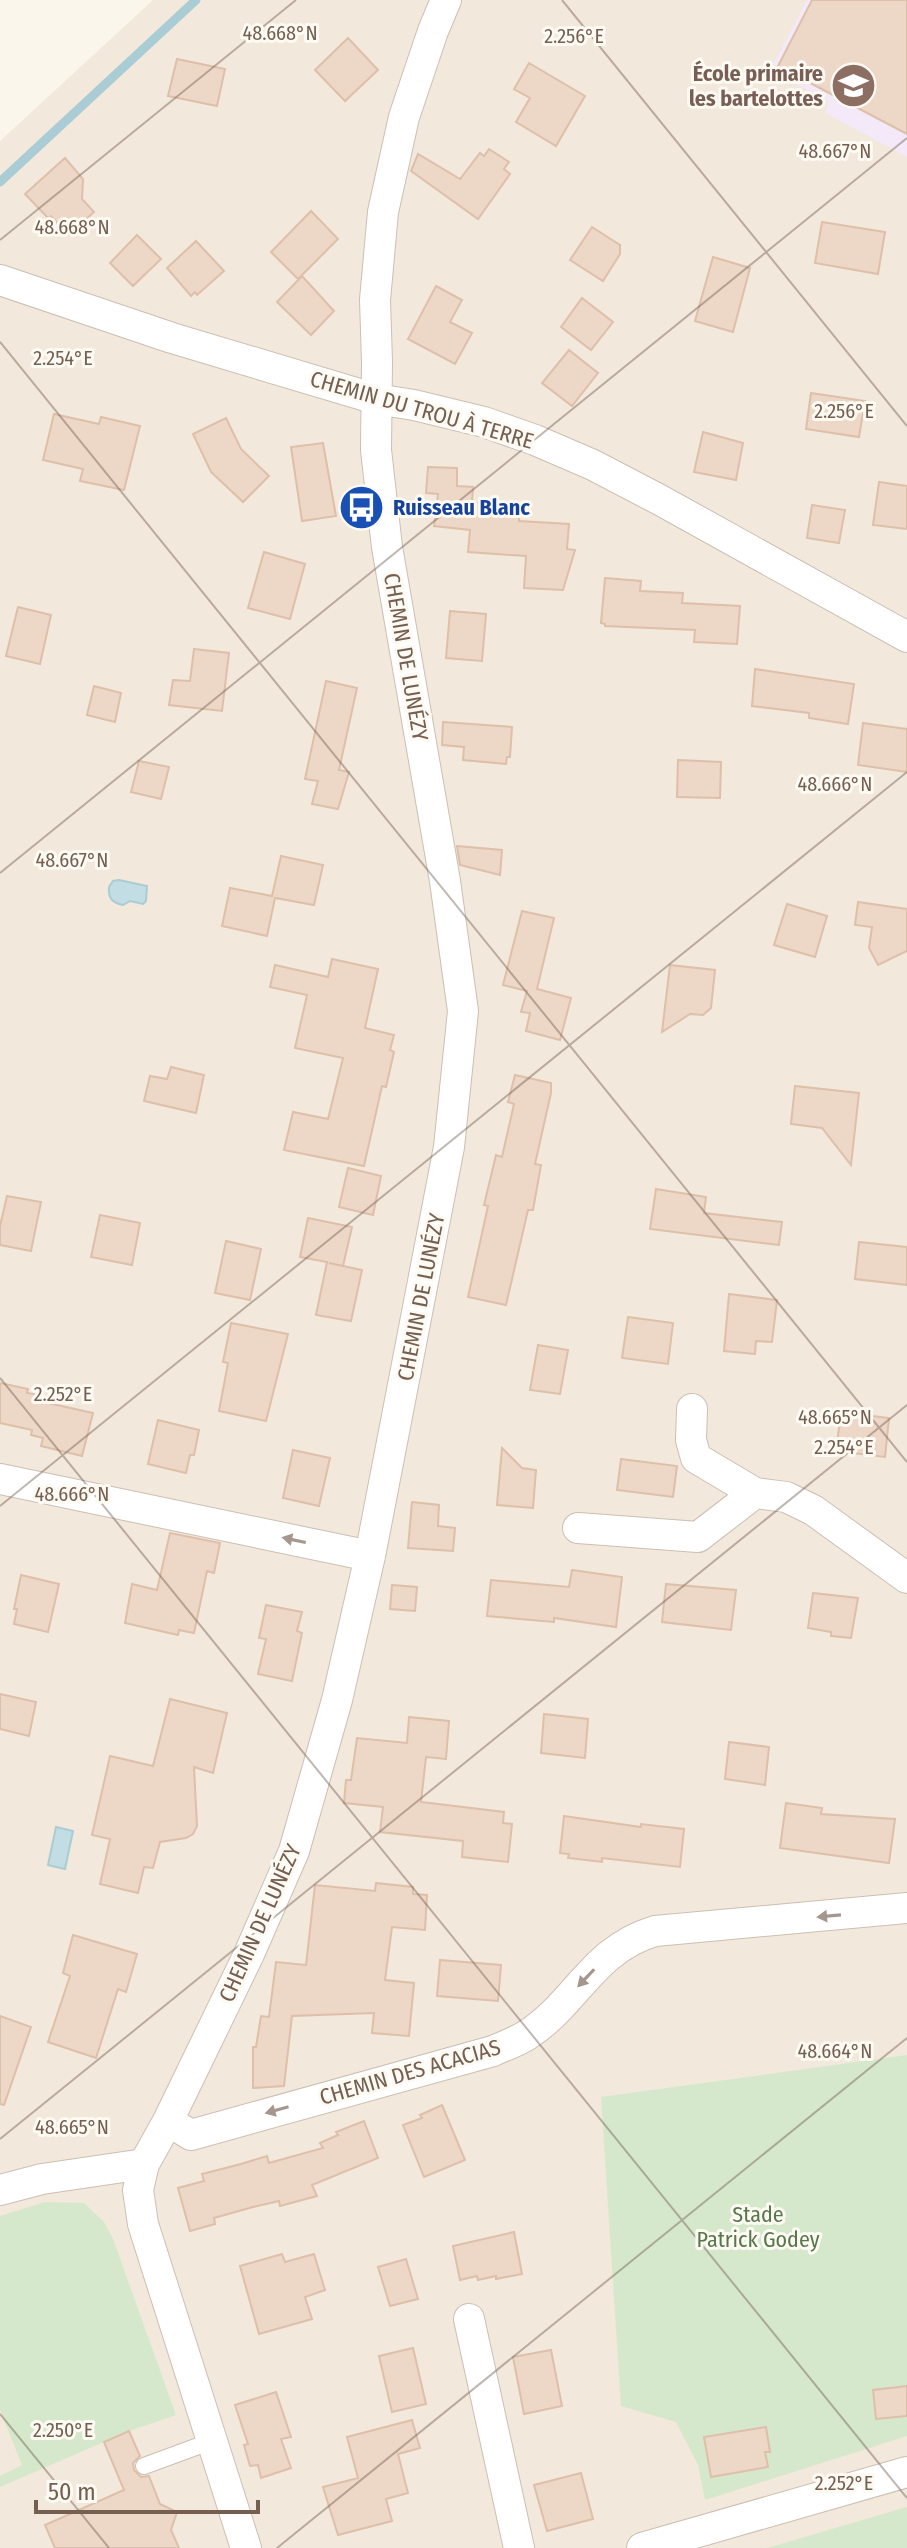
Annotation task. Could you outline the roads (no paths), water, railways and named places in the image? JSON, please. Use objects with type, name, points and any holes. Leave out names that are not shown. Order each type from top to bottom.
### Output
[{"type":"street","name":"CHEMIN DE LUNÉZY","points":[[246,2548],[143,2224],[138,2190],[144,2164],[249,1954],[294,1851],[337,1700],[370,1556],[449,1147],[463,1011],[445,881],[387,547],[376,450],[375,300],[383,212],[404,117],[446,0]]},
{"type":"street","name":"CHEMIN DU TROU À TERRE","points":[[0,280],[172,338],[376,399],[484,422],[535,440],[593,465],[907,637]]},
{"type":"street","points":[[692,1409],[691,1440],[696,1458],[755,1493],[786,1497],[813,1510],[907,1578]]},
{"type":"street","points":[[0,1479],[370,1556]]},
{"type":"street","points":[[578,1528],[698,1537],[755,1493]]},
{"type":"street","name":"CHEMIN DES ACACIAS","points":[[168,2121],[191,2135],[493,2051],[527,2035],[614,1950],[635,1937],[655,1931],[907,1908]]},
{"type":"street","points":[[0,2190],[42,2179],[144,2164]]},
{"type":"street","points":[[469,2319],[519,2548]]},
{"type":"street","points":[[642,2548],[907,2472]]},
{"type":"lane","points":[[144,2466],[212,2441]]},
{"type":"water","points":[[113,881],[147,886],[146,901],[143,904],[130,901],[123,905],[114,902],[109,895],[109,887]]},
{"type":"water","points":[[56,1827],[73,1831],[65,1869],[48,1865]]},
{"type":"waterway","points":[[0,182],[196,0]]},
{"type":"place","name":"École primaire les bartelottes","points":[[854,86]]},
{"type":"place","name":"Ruisseau Blanc","points":[[362,507]]},
{"type":"park label","name":"Stade Patrick Godey","points":[[758,2226]]}]
